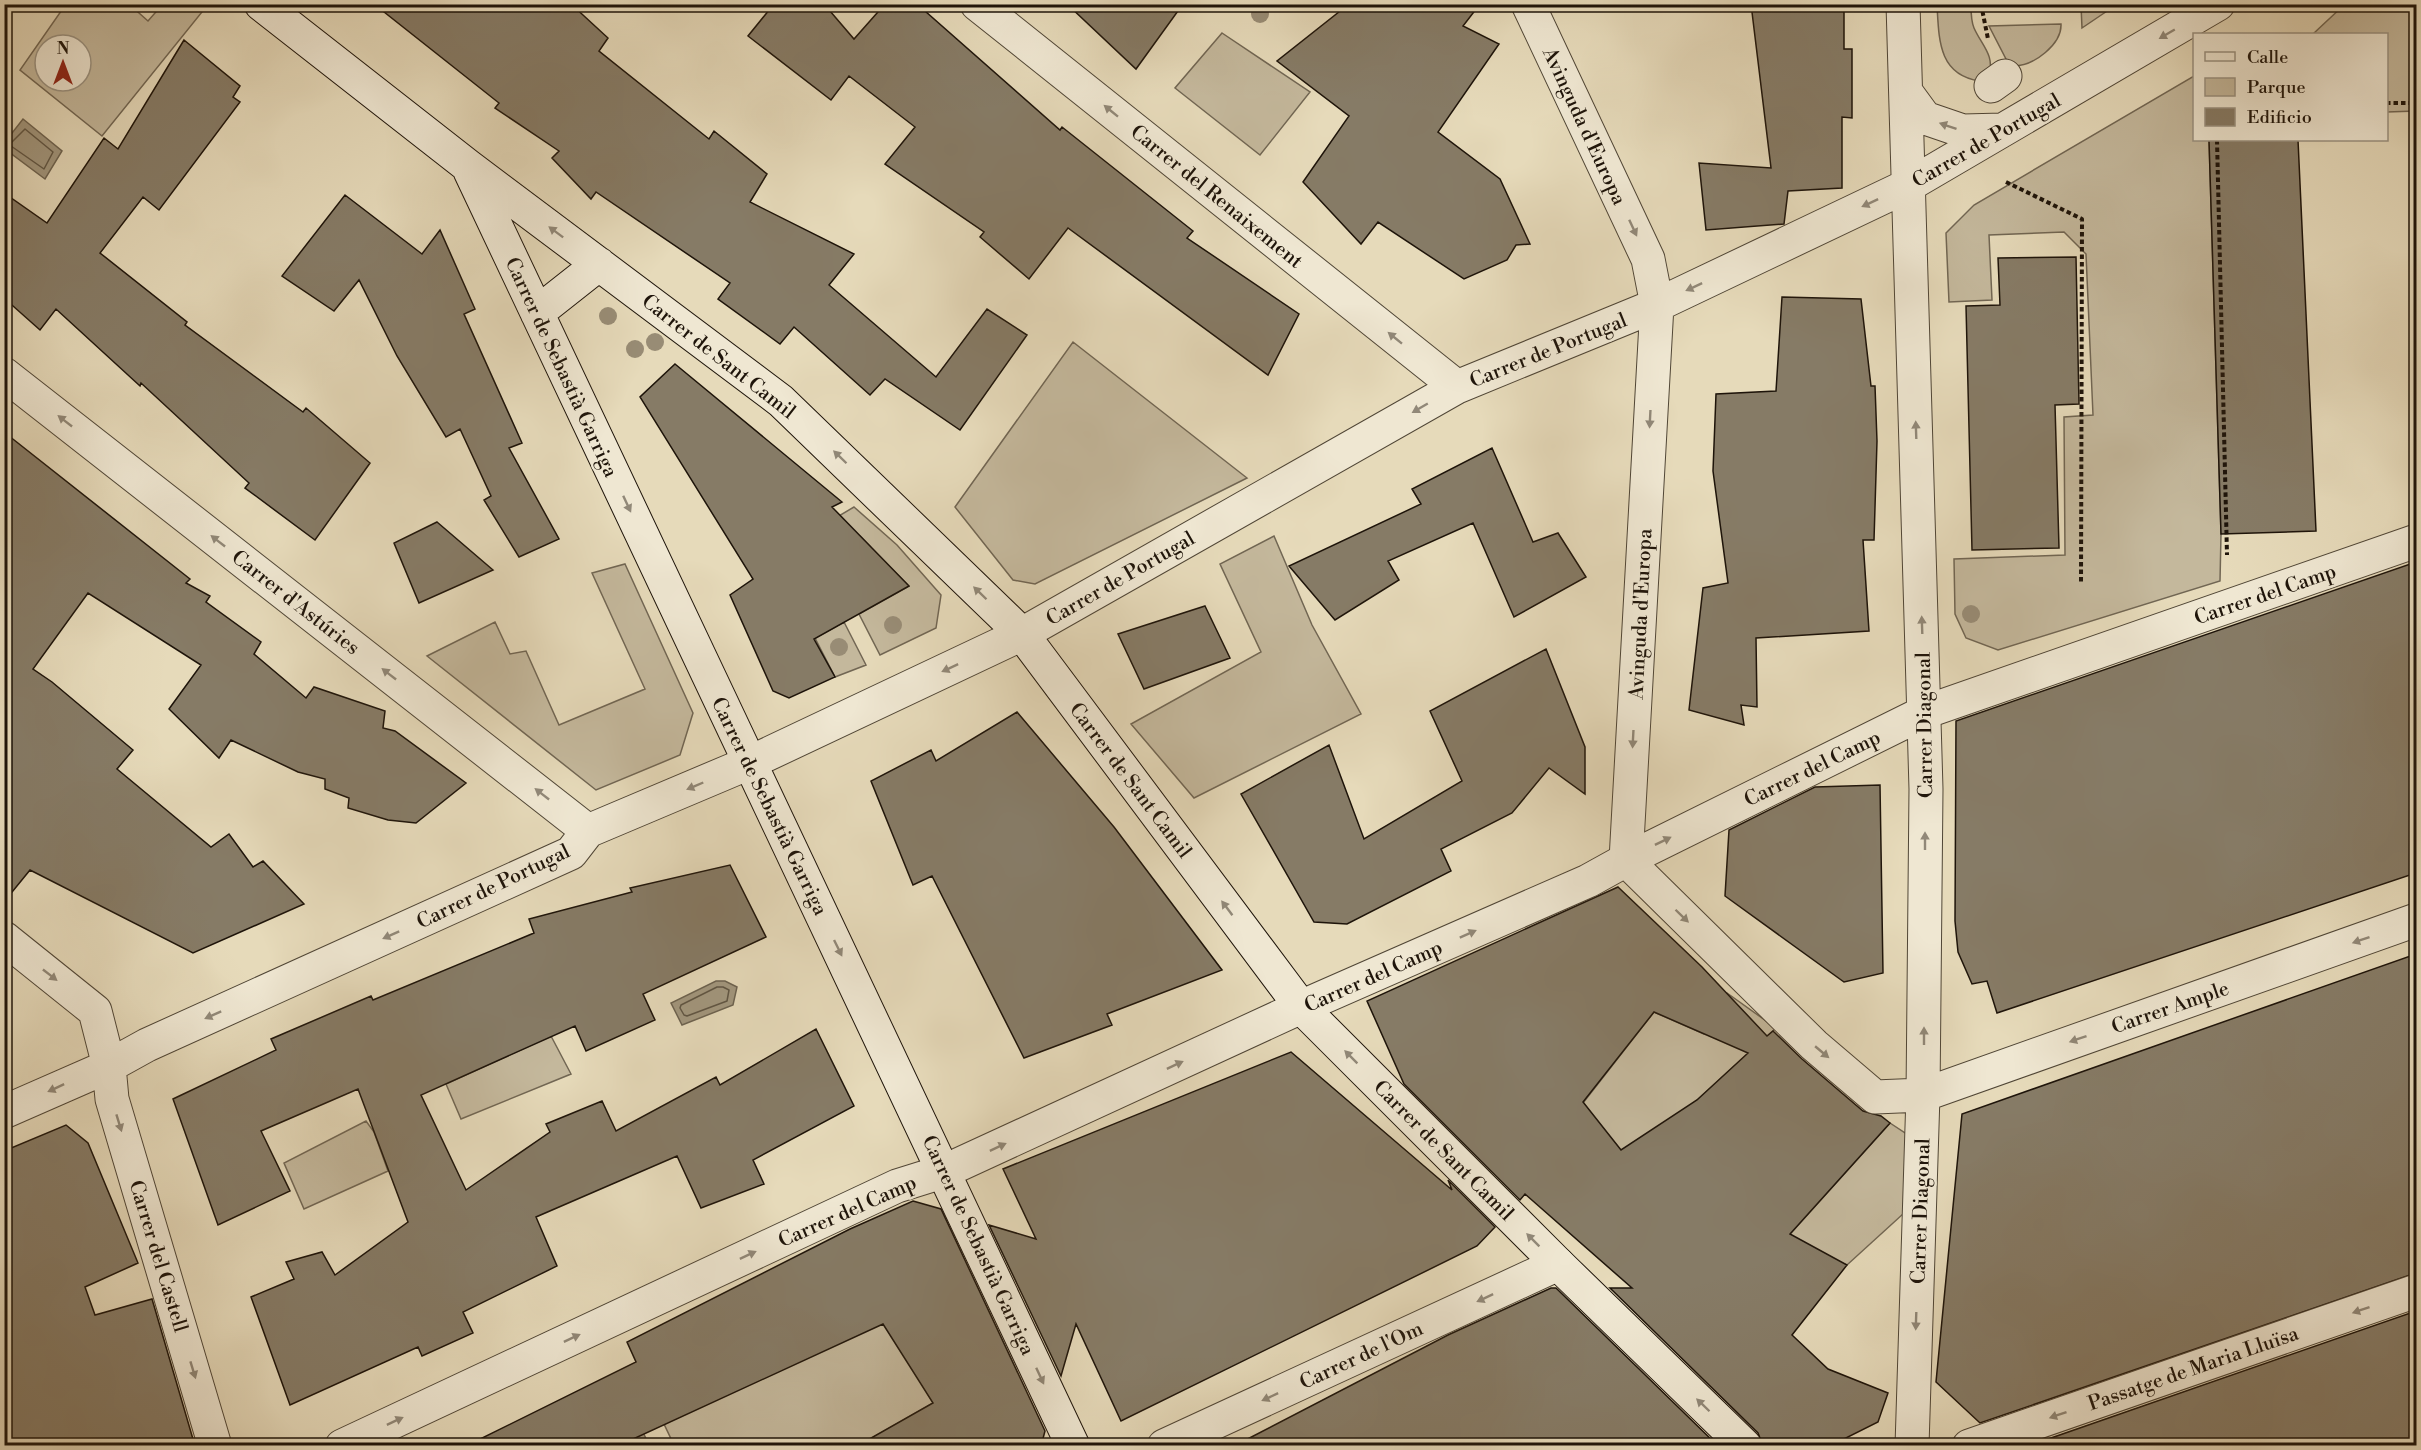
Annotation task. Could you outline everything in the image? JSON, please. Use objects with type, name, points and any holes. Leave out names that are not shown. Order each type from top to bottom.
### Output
[{"type":"street","name":"Carrer de Sant Camil","points":[[261,4],[468,166],[782,400],[1022,634],[1301,1007],[1557,1264],[1745,1446]]},
{"type":"street","name":"Carrer del Renaixement","points":[[977,4],[1457,387]]},
{"type":"street","name":"Avinguda d'Europa","points":[[1528,4],[1648,259],[1657,305],[1626,860]]},
{"type":"street","name":"Carrer Diagonal","points":[[1903,4],[1925,712],[1923,1095],[1912,1446]]},
{"type":"street","name":"Carrer de Portugal","points":[[4,1112],[571,853],[588,831],[749,763],[1022,634],[1457,387],[1657,305],[1909,185],[2218,4]]},
{"type":"street","points":[[1906,92],[1924,118],[1963,131],[2003,130]]},
{"type":"street","name":"Carrer de Sebastià Garriga","points":[[468,166],[749,763],[945,1171],[1072,1446]]},
{"type":"street","points":[[537,312],[599,264]]},
{"type":"street","name":"Carrer d'Astúries","points":[[4,374],[588,831]]},
{"type":"street","name":"Carrer del Camp","points":[[342,1446],[897,1186],[945,1171],[1301,1007],[1588,881],[1925,712],[2416,541]]},
{"type":"street","points":[[1626,860],[1814,1045],[1875,1097],[1923,1095]]},
{"type":"street","name":"Carrer Ample","points":[[1923,1095],[2416,920]]},
{"type":"street","name":"Carrer del Castell","points":[[4,938],[95,1011],[109,1066],[112,1099],[215,1446]]},
{"type":"street","name":"Carrer de l'Om","points":[[1164,1446],[1557,1264]]},
{"type":"street","name":"Passatge de Maria Lluïsa","points":[[1969,1446],[2416,1291]]},
{"type":"path","points":[[2106,4],[2106,11]]},
{"type":"path","points":[[2388,102],[2416,103]]},
{"type":"path","points":[[2217,141],[2227,555]]},
{"type":"path","points":[[2006,182],[2082,219],[2081,583]]},
{"type":"path","points":[[2416,419],[2416,452]]},
{"type":"green space","points":[[66,4],[91,7],[93,5],[130,5],[148,21],[162,5],[192,5],[202,12],[102,136],[49,93],[93,93],[93,33],[46,33]]},
{"type":"green space","points":[[2081,4],[2116,5],[2082,28]]},
{"type":"green space","points":[[1937,5],[1971,5],[1973,25],[1989,56],[1989,76],[1980,81],[1966,77],[1948,63],[1940,42]]},
{"type":"green space","points":[[2344,5],[2416,5],[2416,111],[2388,112],[2388,33],[2314,33]]},
{"type":"green space","points":[[2061,24],[2060,32],[2052,46],[2038,58],[2014,66],[2006,59],[1989,26]]},
{"type":"green space","points":[[1222,33],[1310,92],[1260,155],[1175,88]]},
{"type":"green space","points":[[33,51],[33,80],[20,70]]},
{"type":"green space","points":[[2193,77],[2193,141],[2209,141],[2221,534],[2220,581],[1998,650],[1966,638],[1955,614],[1954,559],[2065,555],[2064,417],[2093,415],[2086,254],[2064,232],[1989,235],[1992,300],[1949,302],[1946,233],[1974,205]]},
{"type":"green space","points":[[1073,342],[1247,478],[1035,584],[1013,580],[955,507]]},
{"type":"green space","points":[[854,507],[897,545],[941,595],[936,628],[880,655],[859,614],[909,586],[860,536],[832,520]]},
{"type":"green space","points":[[1274,536],[1312,625],[1361,714],[1194,798],[1131,724],[1261,652],[1220,564]]},
{"type":"green space","points":[[625,564],[693,713],[680,755],[596,790],[427,656],[495,622],[510,654],[526,651],[559,725],[645,689],[592,573]]},
{"type":"green space","points":[[844,622],[866,665],[835,677],[815,638]]},
{"type":"green space","points":[[1727,993],[1776,1028],[1697,1100],[1625,1156],[1583,1103],[1654,1012],[1704,1034]]},
{"type":"green space","points":[[551,1036],[571,1074],[461,1119],[446,1084]]},
{"type":"green space","points":[[366,1121],[374,1132],[388,1171],[304,1209],[284,1163]]},
{"type":"green space","points":[[1890,1123],[1908,1135],[1903,1214],[1847,1265],[1783,1242]]},
{"type":"green space","points":[[886,1321],[933,1403],[860,1445],[674,1445],[664,1424]]},
{"type":"water","points":[[23,119],[62,151],[45,179],[5,149],[5,142]]},
{"type":"water","points":[[716,981],[725,981],[737,987],[733,1005],[682,1025],[671,1003]]},
{"type":"water","points":[[641,1428],[649,1445],[616,1445]]},
{"type":"building","points":[[374,4],[571,4],[608,38],[599,51],[709,139],[714,131],[767,174],[750,202],[854,254],[829,285],[936,377],[987,309],[1027,335],[960,430],[885,379],[870,395],[794,327],[780,344],[718,299],[730,283],[596,192],[591,199],[552,158],[559,151],[495,108],[499,103]]},
{"type":"building","points":[[774,4],[824,4],[854,39],[885,4],[917,4],[1060,130],[1062,127],[1193,231],[1187,238],[1299,314],[1268,375],[1068,228],[1029,279],[980,237],[984,232],[885,164],[915,127],[849,76],[831,100],[748,36]]},
{"type":"building","points":[[1067,4],[1183,4],[1136,69]]},
{"type":"building","points":[[1349,4],[1480,4],[1463,26],[1499,44],[1438,132],[1500,179],[1530,244],[1516,245],[1507,260],[1464,279],[1378,222],[1361,244],[1303,182],[1349,116],[1277,61]]},
{"type":"building","points":[[1751,4],[1844,4],[1844,49],[1852,49],[1852,118],[1842,117],[1842,188],[1788,191],[1784,224],[1706,230],[1699,163],[1771,168]]},
{"type":"building","points":[[184,40],[240,86],[233,97],[240,102],[159,210],[143,197],[100,253],[187,322],[185,325],[303,412],[306,408],[370,463],[315,540],[245,488],[249,483],[141,383],[140,386],[56,309],[40,330],[4,298],[4,193],[47,223],[104,138],[118,149]]},
{"type":"building","points":[[2209,141],[2298,141],[2316,531],[2221,534]]},
{"type":"building","points":[[345,195],[422,254],[440,230],[475,309],[464,314],[522,443],[509,448],[559,539],[519,557],[484,500],[491,496],[460,429],[446,437],[397,356],[359,280],[334,311],[282,276]]},
{"type":"building","points":[[2076,257],[2079,404],[2055,405],[2059,548],[1972,550],[1966,306],[2000,305],[1998,258]]},
{"type":"building","points":[[1782,297],[1861,299],[1871,386],[1875,386],[1877,441],[1874,540],[1863,540],[1869,631],[1756,638],[1757,707],[1741,705],[1744,725],[1689,710],[1703,588],[1728,583],[1713,471],[1716,394],[1776,391]]},
{"type":"building","points":[[675,364],[842,502],[832,507],[909,586],[814,639],[835,677],[789,698],[773,691],[730,595],[753,579],[640,397]]},
{"type":"building","points":[[4,432],[190,579],[186,583],[210,596],[206,602],[261,642],[254,654],[306,698],[314,687],[385,711],[383,728],[395,731],[466,783],[416,823],[388,820],[348,808],[349,798],[325,789],[325,779],[298,772],[231,740],[219,758],[169,709],[201,665],[88,593],[33,669],[52,682],[133,750],[117,769],[211,847],[229,834],[253,867],[263,861],[304,904],[193,953],[30,870],[4,902]]},
{"type":"building","points":[[1492,448],[1533,542],[1558,533],[1586,577],[1514,617],[1473,523],[1388,561],[1399,580],[1335,620],[1289,566],[1421,504],[1412,489]]},
{"type":"building","points":[[437,522],[493,570],[419,603],[394,543]]},
{"type":"building","points":[[2416,562],[2416,873],[1997,1013],[1987,981],[1972,984],[1958,952],[1955,921],[1956,721]]},
{"type":"building","points":[[1205,606],[1230,658],[1144,689],[1118,634]]},
{"type":"building","points":[[1546,649],[1585,747],[1585,794],[1549,768],[1512,813],[1441,849],[1451,871],[1347,924],[1314,922],[1241,794],[1329,745],[1364,839],[1462,781],[1430,711]]},
{"type":"building","points":[[1017,712],[1114,827],[1222,970],[1107,1014],[1112,1025],[1024,1058],[932,876],[913,885],[871,781],[931,750],[936,761]]},
{"type":"building","points":[[1880,785],[1883,973],[1844,982],[1725,896],[1729,830],[1815,787]]},
{"type":"building","points":[[730,865],[766,937],[643,994],[655,1020],[586,1051],[575,1026],[421,1095],[466,1190],[550,1132],[546,1124],[602,1101],[616,1131],[716,1077],[720,1085],[816,1029],[854,1106],[753,1160],[764,1184],[701,1208],[677,1156],[536,1217],[557,1266],[463,1312],[473,1333],[422,1356],[418,1347],[290,1405],[251,1297],[294,1279],[286,1262],[322,1252],[335,1275],[408,1222],[358,1089],[261,1131],[290,1191],[218,1225],[173,1099],[276,1050],[271,1039],[371,996],[373,1000],[534,933],[529,919],[632,892],[630,888]]},
{"type":"building","points":[[1618,887],[1702,967],[1767,1036],[1773,1031],[1863,1111],[1881,1116],[1890,1123],[1790,1234],[1847,1265],[1792,1335],[1828,1369],[1888,1393],[1878,1422],[1830,1446],[1763,1446],[1758,1433],[1610,1288],[1632,1288],[1525,1194],[1520,1200],[1404,1084],[1367,1001]],"holes":[[[1654,1012],[1748,1053],[1697,1100],[1621,1150],[1583,1102]]]},
{"type":"building","points":[[2416,954],[2416,1273],[1980,1423],[1936,1382],[1962,1114]]},
{"type":"building","points":[[1291,1052],[1452,1190],[1448,1180],[1495,1227],[1477,1246],[1121,1421],[1076,1324],[1061,1376],[989,1225],[1036,1239],[1003,1169]]},
{"type":"building","points":[[66,1125],[88,1143],[138,1263],[85,1287],[95,1315],[152,1299],[195,1446],[4,1446],[4,1151]]},
{"type":"building","points":[[913,1201],[941,1209],[1045,1431],[1041,1446],[857,1446],[933,1403],[883,1324],[618,1446],[466,1446],[636,1362],[627,1342],[850,1229]]},
{"type":"building","points":[[1551,1288],[1556,1288],[1718,1446],[1234,1446],[1448,1335]]},
{"type":"building","points":[[2416,1311],[2416,1446],[2028,1446]]}]
